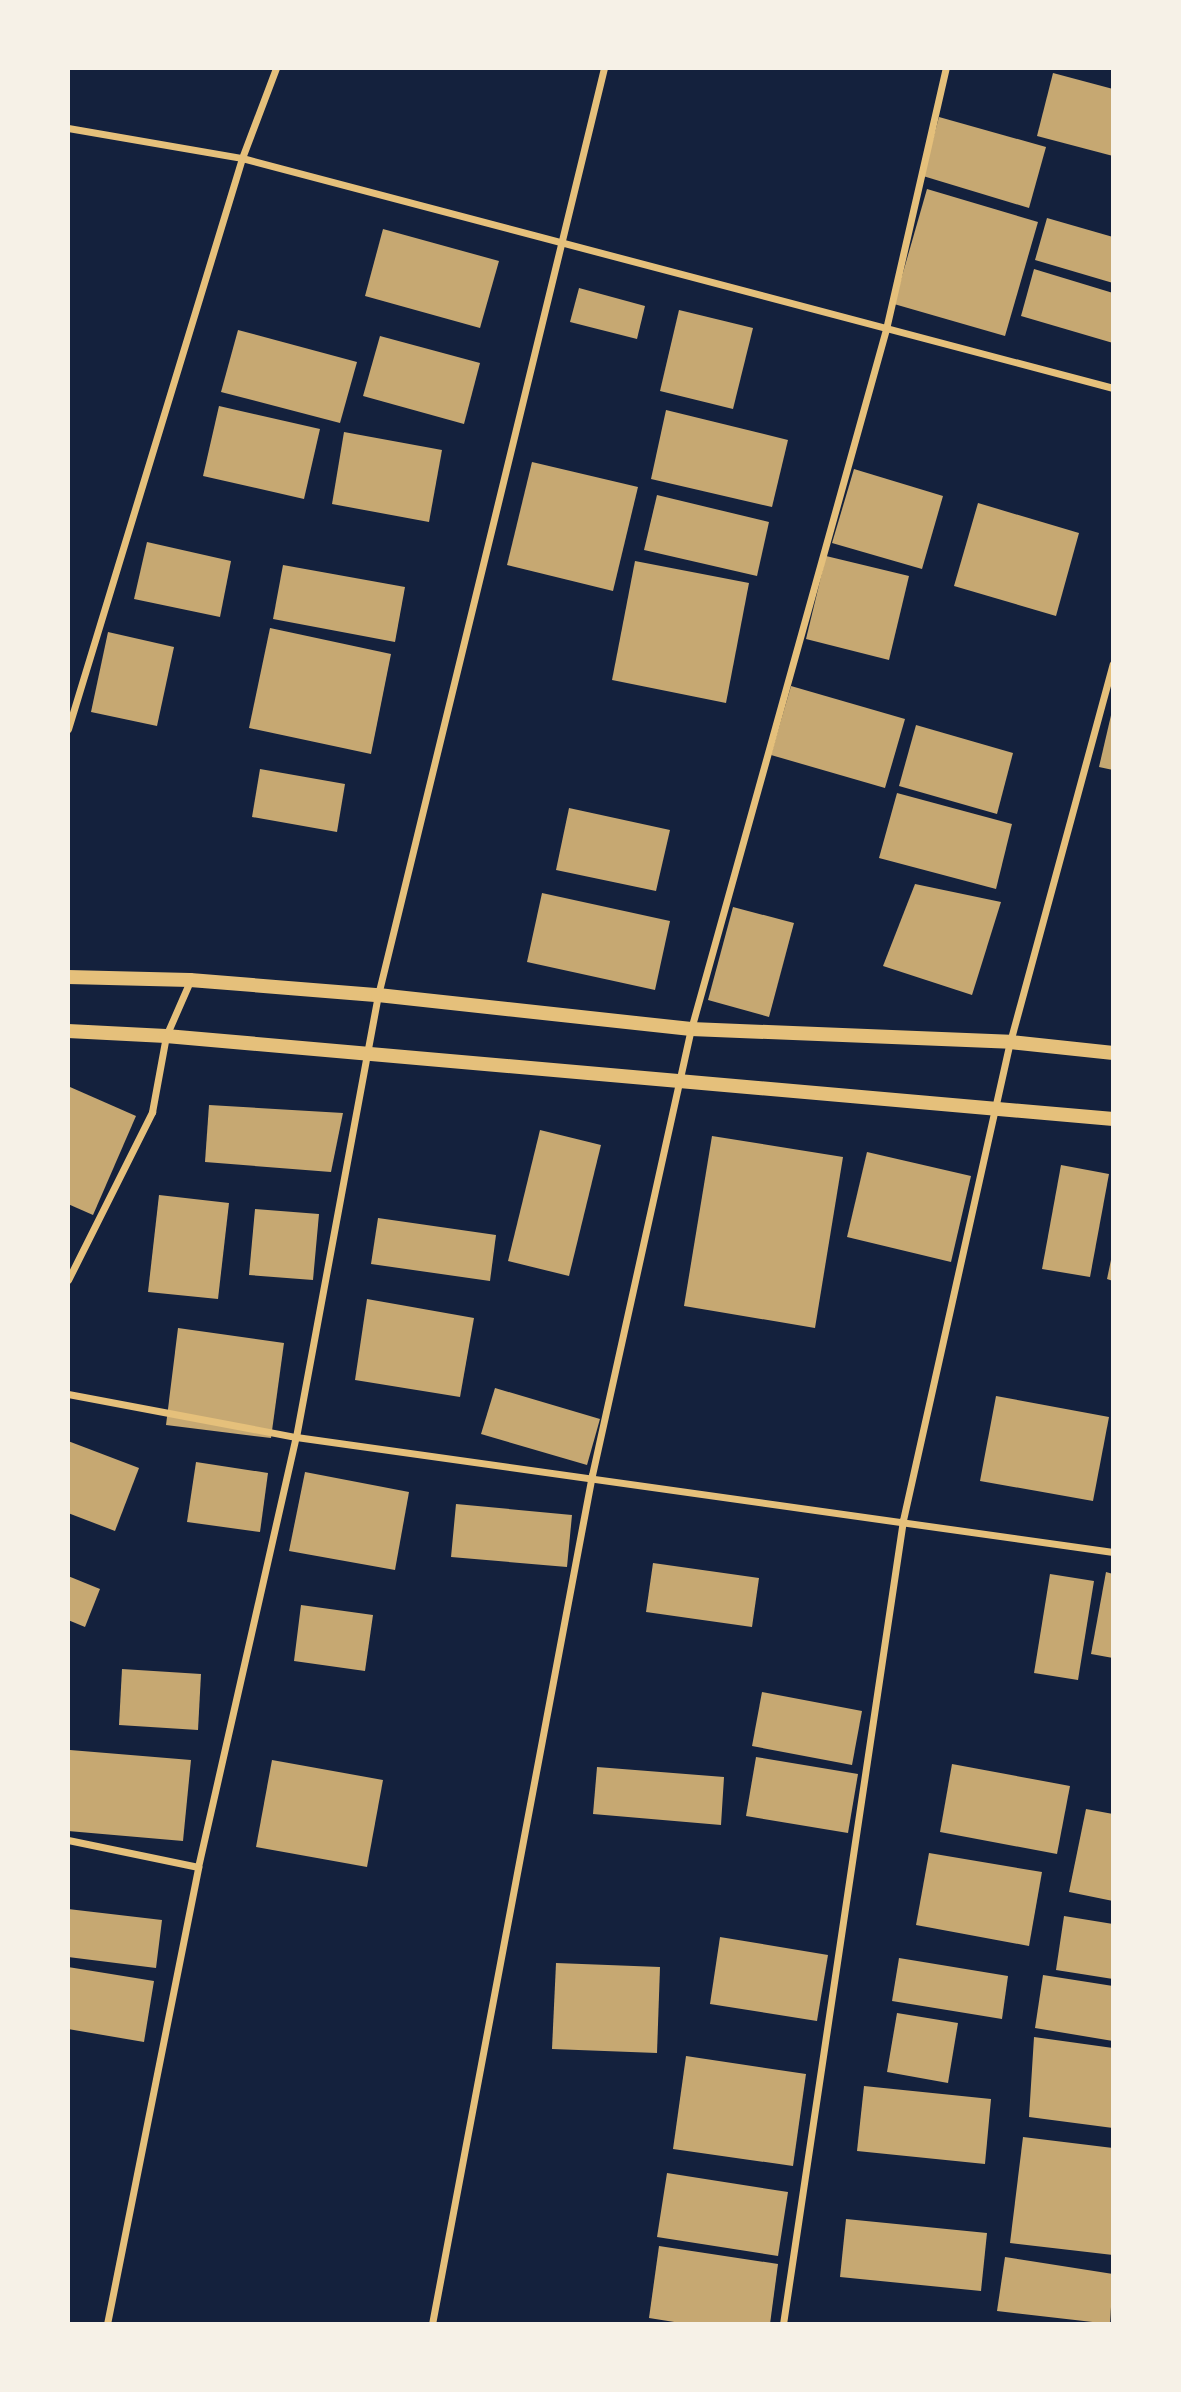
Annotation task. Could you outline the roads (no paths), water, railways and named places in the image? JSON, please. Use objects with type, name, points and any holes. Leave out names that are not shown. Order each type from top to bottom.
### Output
[{"type":"main road","points":[[68,977],[190,980],[378,995],[691,1029],[1010,1041],[1113,1052]]},
{"type":"main road","points":[[68,1031],[166,1036],[367,1057],[996,1106],[1113,1119]]},
{"type":"street","points":[[68,729],[242,158],[276,68]]},
{"type":"street","points":[[107,2324],[198,1867],[296,1437],[378,995],[604,68]]},
{"type":"street","points":[[432,2324],[592,1475],[691,1029],[886,329],[946,68]]},
{"type":"street","points":[[68,128],[242,158],[1113,388]]},
{"type":"street","points":[[783,2324],[903,1520],[1010,1041],[1113,664]]},
{"type":"street","points":[[68,1280],[152,1112],[166,1036],[190,980]]},
{"type":"street","points":[[68,1395],[296,1437],[592,1475],[1113,1552]]},
{"type":"street","points":[[68,1840],[198,1867]]}]
